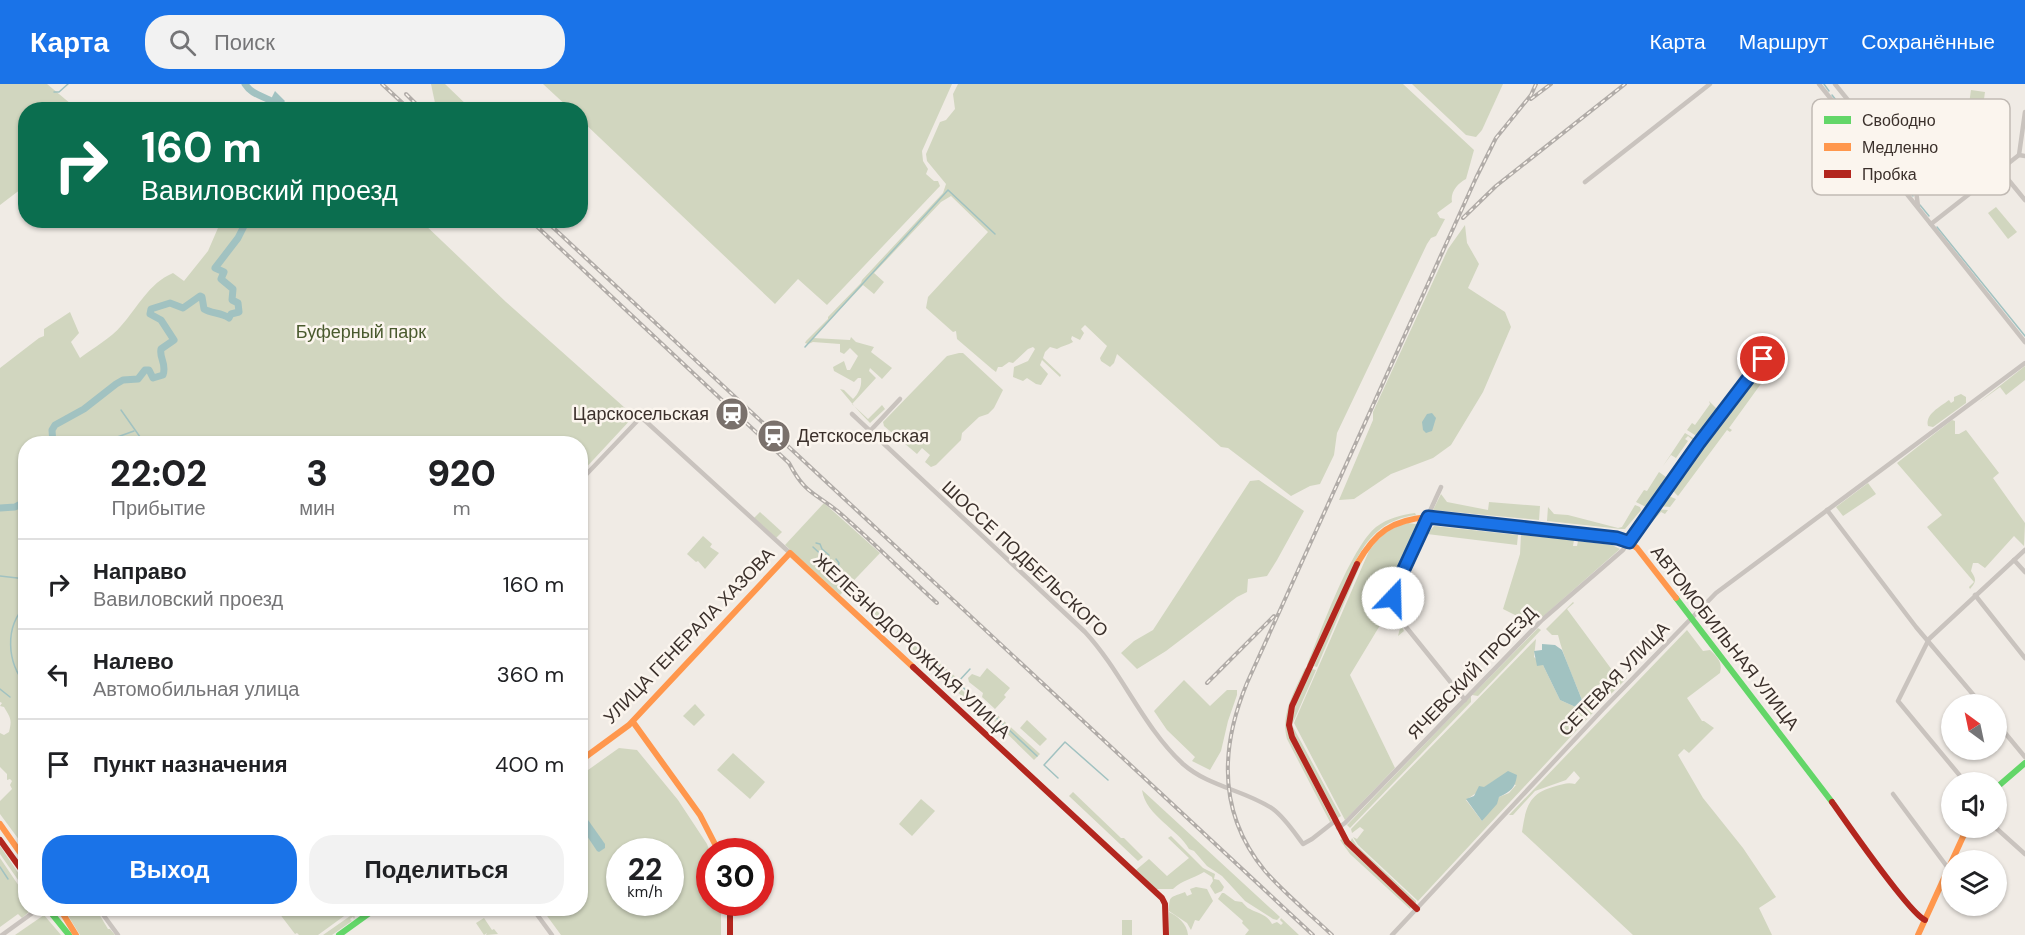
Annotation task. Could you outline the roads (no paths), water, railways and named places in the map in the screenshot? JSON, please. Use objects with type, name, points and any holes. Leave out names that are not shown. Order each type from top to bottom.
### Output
[{"type":"street","points":[[1585,182],[1710,84]]},
{"type":"street","points":[[1819,84],[1830,99]]},
{"type":"street","points":[[1827,95],[1836,85],[1847,99]]},
{"type":"street","points":[[2010,164],[2022,155],[2025,112]]},
{"type":"street","points":[[2010,182],[2025,200]]},
{"type":"street","points":[[1908,195],[2025,342]]},
{"type":"street","points":[[1916,195],[1918,208]]},
{"type":"street","points":[[1931,224],[1969,195]]},
{"type":"street","name":"АВТОМОБИЛЬНАЯ УЛИЦА","points":[[1776,342],[1629,542],[1637,548],[1902,896],[1920,918],[1925,920]]},
{"type":"street","name":"СЕТЕВАЯ УЛИЦА","points":[[1392,935],[1604,708],[1720,589],[2025,363]]},
{"type":"street","points":[[870,431],[900,399]]},
{"type":"street","name":"ШОССЕ ПОДБЕЛЬСКОГО","points":[[852,414],[1100,647],[1161,739],[1182,763],[1203,778],[1257,800],[1273,810],[1284,819],[1303,844],[1335,820]]},
{"type":"street","name":"ЖЕЛЕЗНОДОРОЖНАЯ УЛИЦА","points":[[588,473],[641,417],[1162,898],[1165,904],[1166,935]]},
{"type":"street","points":[[1441,487],[1394,591],[1393,603],[1402,623],[1465,699]]},
{"type":"street","points":[[1827,510],[1916,627],[1929,639],[1973,694]]},
{"type":"street","points":[[1417,909],[1349,845],[1292,737],[1289,725],[1290,712],[1358,562],[1369,543],[1381,530],[1397,522],[1428,517],[1595,535],[1629,542]]},
{"type":"street","name":"ЯЧЕВСКИЙ ПРОЕЗД","points":[[1338,828],[1542,620],[1623,550],[1629,542]]},
{"type":"street","points":[[1957,772],[1898,701],[1929,639],[2025,550]]},
{"type":"street","name":"УЛИЦА ГЕНЕРАЛА ХАЗОВА","points":[[588,755],[633,722],[790,553]]},
{"type":"street","points":[[2014,560],[2025,572]]},
{"type":"street","points":[[1975,595],[2025,658]]},
{"type":"street","points":[[633,722],[700,815],[712,838]]},
{"type":"street","points":[[2007,735],[2025,757]]},
{"type":"street","points":[[2007,779],[2025,763]]},
{"type":"street","points":[[1893,795],[1941,859]]},
{"type":"street","points":[[0,824],[18,850]]},
{"type":"street","points":[[2007,838],[2025,854]]},
{"type":"street","points":[[0,840],[18,865]]},
{"type":"street","points":[[1918,935],[1941,884]]},
{"type":"street","points":[[3,935],[29,916]]},
{"type":"street","points":[[54,916],[69,935]]},
{"type":"street","points":[[64,916],[76,935]]},
{"type":"street","points":[[104,916],[118,935]]},
{"type":"street","points":[[339,935],[365,916]]},
{"type":"street","points":[[538,916],[552,935]]},
{"type":"street","points":[[730,916],[730,935]]},
{"type":"water","points":[[275,91],[285,101],[266,102],[271,99]]},
{"type":"water","points":[[1432,413],[1436,418],[1432,431],[1426,433],[1422,422],[1427,414]]},
{"type":"water","points":[[1542,644],[1555,645],[1562,650],[1584,705],[1580,709],[1560,700],[1543,665],[1537,666],[1534,651],[1542,650]]},
{"type":"water","points":[[1508,771],[1517,775],[1514,787],[1499,797],[1497,804],[1482,821],[1466,799],[1474,796],[1479,786],[1484,787]]},
{"type":"water","points":[[588,820],[605,844],[605,848],[597,851],[588,838]]},
{"type":"waterway","points":[[54,92],[59,92],[68,84]]},
{"type":"waterway","points":[[245,84],[254,93],[273,102]]},
{"type":"waterway","points":[[1824,84],[1829,91]]},
{"type":"waterway","points":[[1832,95],[1835,99]]},
{"type":"waterway","points":[[805,347],[948,190],[995,234]]},
{"type":"waterway","points":[[1920,205],[1929,216]]},
{"type":"waterway","points":[[1937,227],[2025,336]]},
{"type":"waterway","points":[[52,436],[55,425],[84,409],[123,380],[138,379],[145,370],[149,370],[153,378],[163,375],[161,349],[174,340],[161,320],[150,314],[151,309],[170,303],[183,308],[200,296],[204,309],[207,311],[229,318],[231,314],[239,312],[238,303],[232,300],[233,289],[221,279],[224,272],[215,268],[243,228]]},
{"type":"waterway","points":[[121,410],[139,436]]},
{"type":"waterway","points":[[120,436],[134,431]]},
{"type":"waterway","points":[[0,508],[18,505]]},
{"type":"waterway","points":[[816,543],[820,544],[829,555]]},
{"type":"waterway","points":[[813,547],[834,569]]},
{"type":"waterway","points":[[836,559],[839,563],[838,567]]},
{"type":"waterway","points":[[0,576],[18,578]]},
{"type":"waterway","points":[[18,616],[11,634],[12,656],[18,672]]},
{"type":"waterway","points":[[898,629],[986,708]]},
{"type":"waterway","points":[[957,683],[970,669]]},
{"type":"waterway","points":[[0,689],[10,697]]},
{"type":"waterway","points":[[991,713],[1037,756]]},
{"type":"waterway","points":[[1058,778],[1044,765],[1065,742],[1108,780]]},
{"type":"waterway","points":[[0,867],[8,879]]},
{"type":"railway","points":[[382,84],[401,102]]},
{"type":"railway","points":[[1332,935],[1265,871],[1239,827],[1228,780],[1228,756],[1232,732],[1247,683],[1476,178],[1496,138],[1531,95],[1536,84]]},
{"type":"railway","points":[[1531,99],[1551,84]]},
{"type":"railway","points":[[1463,218],[1496,186],[1625,84]]},
{"type":"railway","points":[[406,94],[414,102]]},
{"type":"railway","points":[[539,228],[789,463],[807,488],[841,514],[937,603]]},
{"type":"railway","points":[[554,228],[1313,935]]},
{"type":"railway","points":[[1207,683],[1274,616]]},
{"type":"place","name":"Царскосельская","points":[[732,414]]},
{"type":"place","name":"Детскосельская","points":[[774,436]]},
{"type":"park label","name":"Буферный парк","points":[[361,332]]}]
